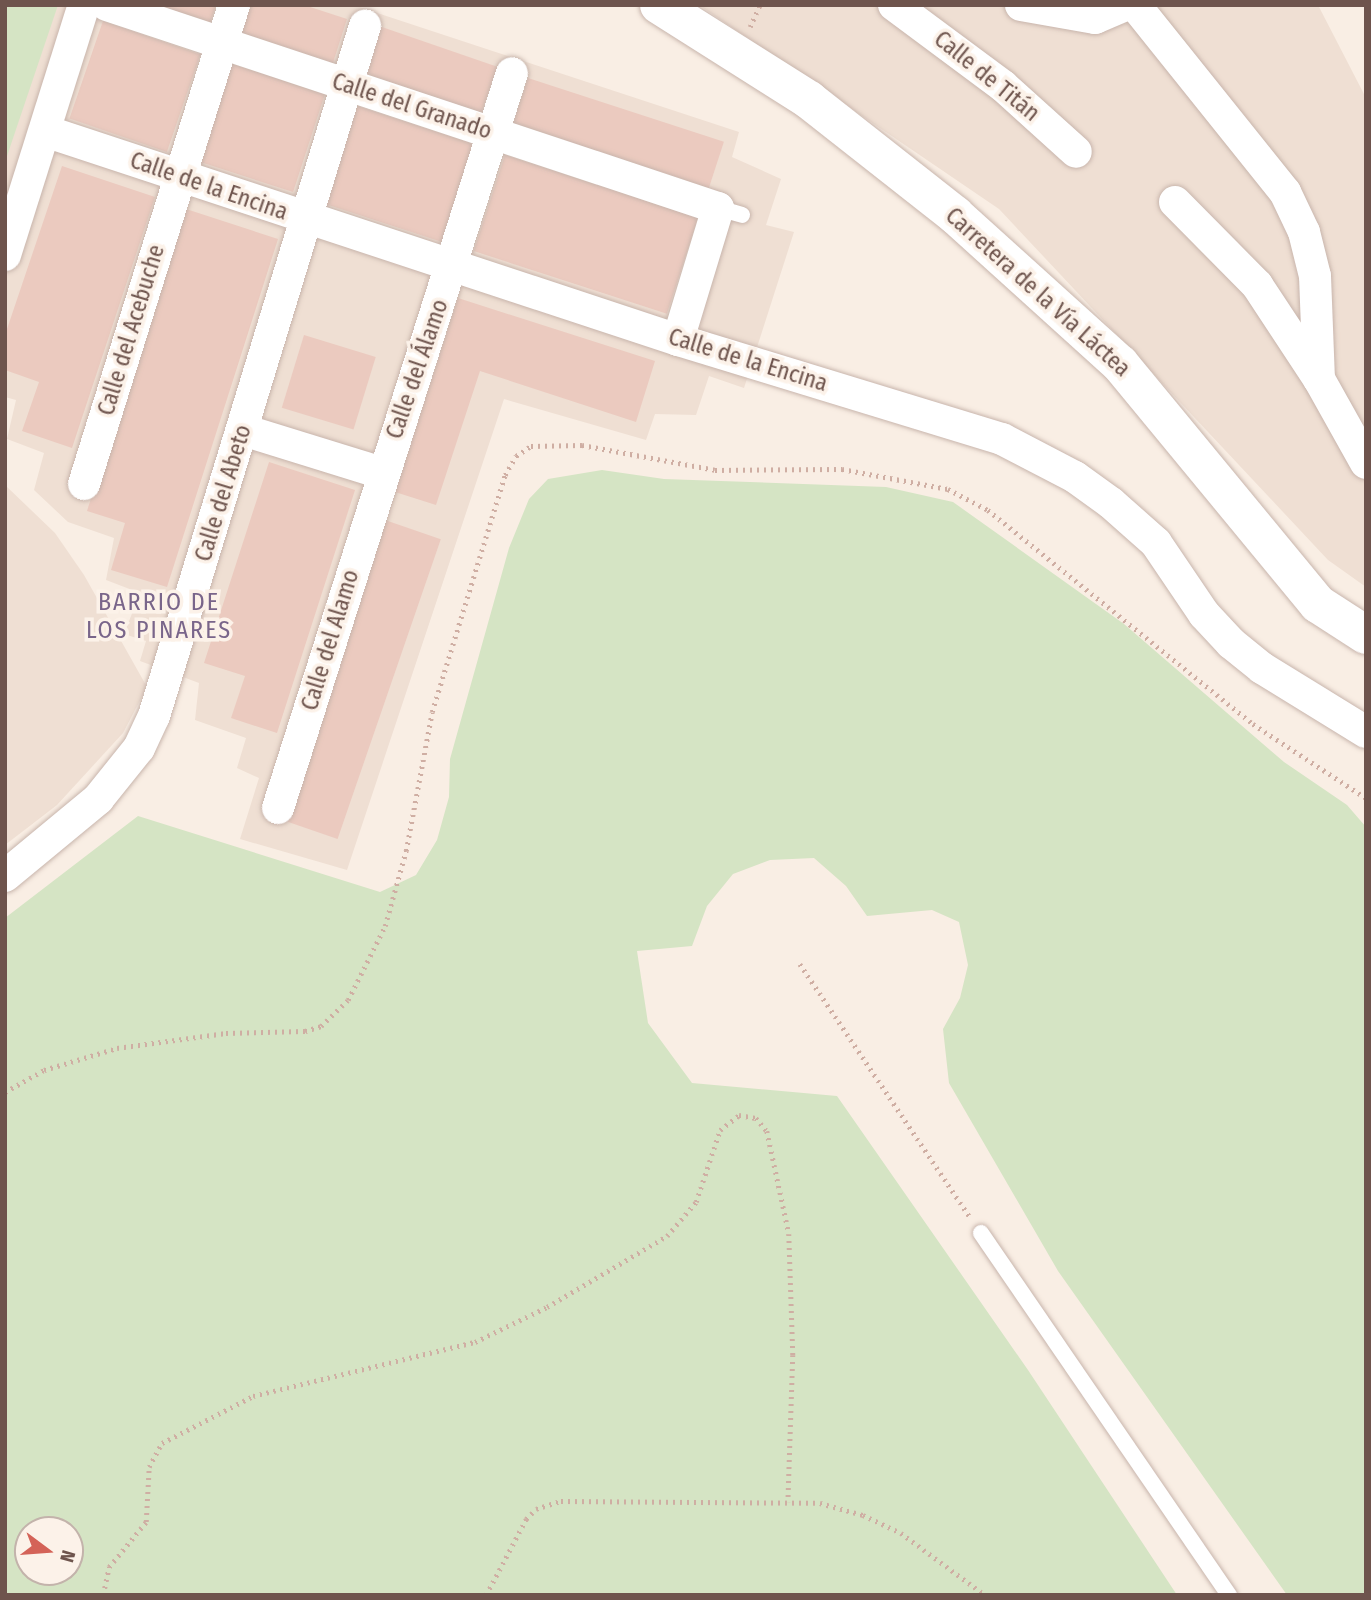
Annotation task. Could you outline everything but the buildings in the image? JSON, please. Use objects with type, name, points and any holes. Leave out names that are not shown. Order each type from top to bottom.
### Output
[{"type":"street","points":[[5,255],[84,5]]},
{"type":"street","name":"Calle del Granado","points":[[107,5],[730,211],[678,340]]},
{"type":"street","name":"Calle del Acebuche","points":[[84,484],[234,5]]},
{"type":"street","name":"Carretera de la Vía Láctea","points":[[659,5],[809,100],[965,224],[1127,371],[1318,604],[1366,635]]},
{"type":"street","name":"Calle de Titán","points":[[894,5],[1003,86],[1076,152]]},
{"type":"street","points":[[1021,5],[1095,18],[1125,5]]},
{"type":"street","points":[[1135,5],[1285,192],[1304,232],[1315,276],[1319,379]]},
{"type":"street","name":"Calle del Abeto","points":[[5,876],[99,799],[139,748],[154,716],[349,86],[365,26]]},
{"type":"street","name":"Calle del Álamo","points":[[382,472],[452,266],[512,73]]},
{"type":"street","name":"Calle de la Encina","points":[[45,131],[678,340],[968,426],[1064,471],[1111,503],[1156,543],[1204,614],[1231,643],[1262,668],[1366,732]]},
{"type":"street","points":[[1175,202],[1257,285],[1319,379],[1366,463]]},
{"type":"street","points":[[243,430],[382,472]]},
{"type":"street","name":"Calle del Alamo","points":[[278,808],[382,472]]},
{"type":"lane","points":[[981,1233],[1229,1595]]},
{"type":"path","points":[[5,1092],[44,1070],[117,1048],[226,1033],[305,1031],[321,1026],[348,1000],[385,926],[406,851],[432,712],[505,475],[516,457],[531,446],[582,445],[715,470],[842,469],[948,489],[988,510],[1253,724],[1366,798]]},
{"type":"path","points":[[800,964],[981,1233]]},
{"type":"path","points":[[103,1595],[108,1567],[146,1521],[149,1467],[162,1444],[253,1396],[475,1342],[547,1307],[667,1236],[696,1202],[720,1130],[739,1115],[755,1118],[767,1131],[789,1234],[793,1355],[788,1502]]},
{"type":"path","points":[[486,1595],[526,1519],[548,1503],[788,1502],[831,1505],[884,1524],[985,1595]]},
{"type":"shaded area","points":[[5,5],[353,5],[739,132],[732,157],[781,179],[766,225],[794,232],[744,388],[709,376],[696,415],[655,414],[646,440],[504,399],[347,870],[240,839],[259,778],[237,768],[246,738],[195,720],[199,683],[140,661],[146,641],[124,634],[140,593],[106,580],[114,538],[68,522],[34,490],[44,453],[7,439],[16,400],[5,397]]},
{"type":"shaded area","points":[[699,5],[1318,5],[1366,98],[1366,587],[1328,560],[999,209]]},
{"type":"shaded area","points":[[5,485],[55,533],[84,575],[147,687],[123,733],[57,805],[5,845]]},
{"type":"green space","points":[[5,5],[58,5],[5,162]]},
{"type":"green space","points":[[602,470],[664,479],[886,487],[953,502],[1124,624],[1284,762],[1347,805],[1366,827],[1366,1595],[1287,1595],[1058,1271],[949,1083],[943,1029],[960,998],[968,965],[959,922],[932,910],[867,916],[846,886],[814,858],[770,860],[733,874],[707,906],[692,946],[637,951],[648,1023],[692,1083],[837,1096],[1028,1370],[1177,1595],[5,1595],[5,918],[138,816],[380,892],[416,875],[437,840],[449,797],[450,759],[509,548],[529,499],[548,479]]},
{"type":"district","name":"BARRIO DE LOS PINARES","points":[[159,617]]}]
